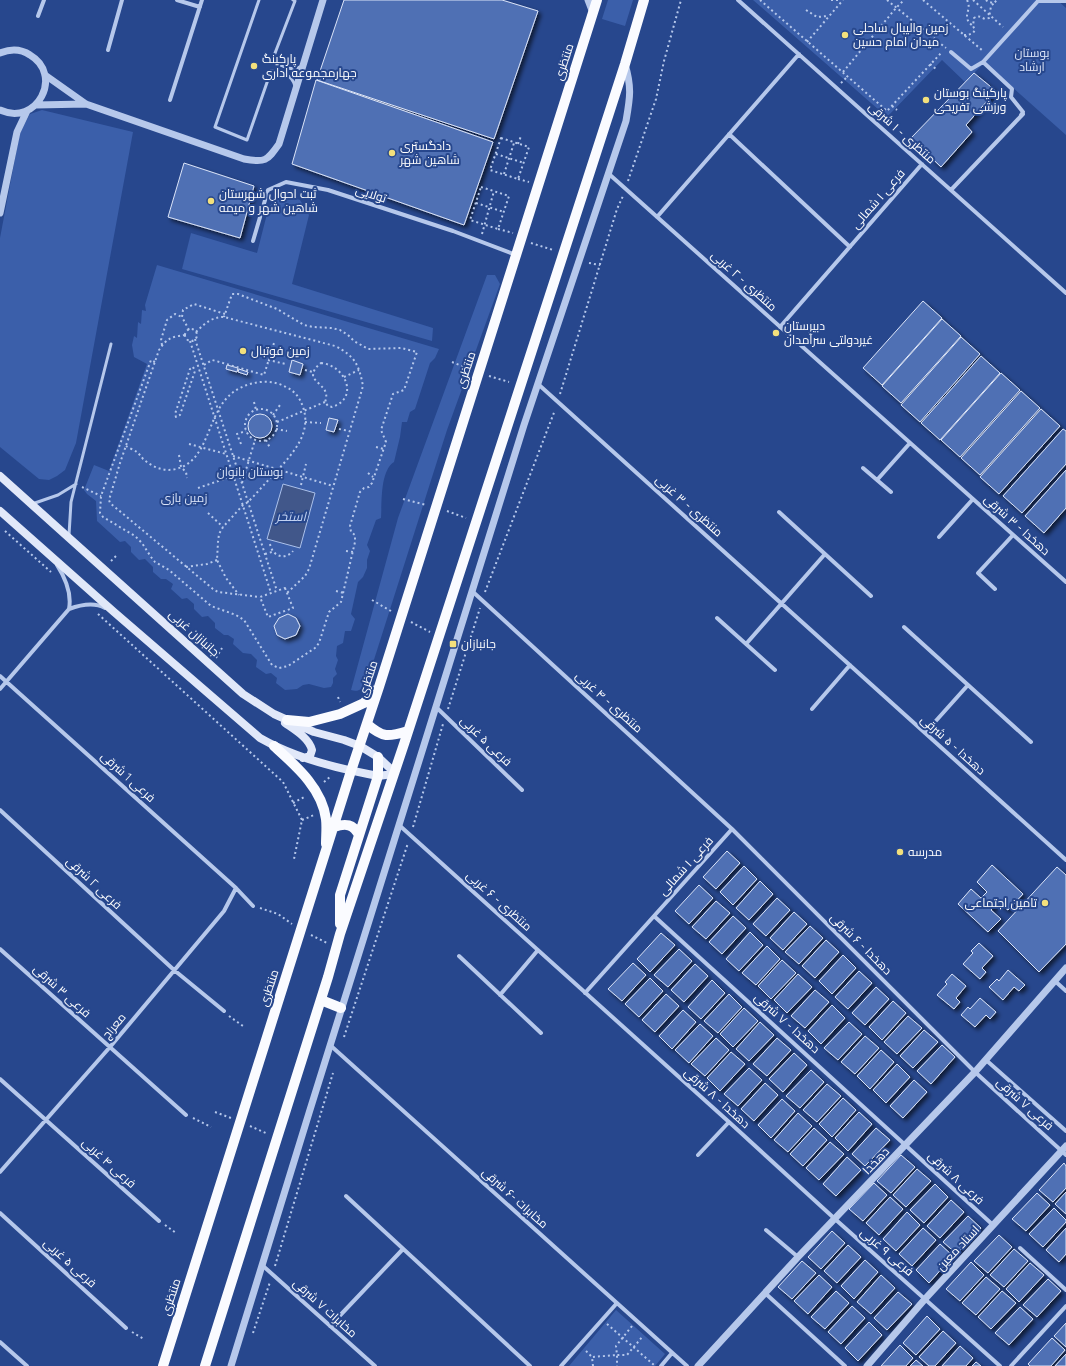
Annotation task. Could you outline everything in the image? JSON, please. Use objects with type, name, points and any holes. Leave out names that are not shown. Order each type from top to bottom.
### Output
[{"type":"main road","name":"منتظری","points":[[163,1366],[351,771],[402,616],[598,0]]},
{"type":"main road","points":[[205,1366],[321,1000],[340,934],[521,385],[625,64],[644,0]]},
{"type":"main road","name":"جانبازان غربی","points":[[0,476],[243,694],[274,714],[287,720],[314,732],[360,746],[378,758],[394,773]]},
{"type":"main road","points":[[0,511],[260,738],[274,746],[303,758],[351,771],[378,776],[394,773]]},
{"type":"main road","points":[[287,720],[309,722],[340,714],[364,703],[379,687]]},
{"type":"main road","points":[[274,714],[307,739],[311,744],[312,750],[310,756],[303,758]]},
{"type":"main road","points":[[366,724],[376,732],[391,736],[408,731]]},
{"type":"main road","points":[[274,746],[301,772],[313,787],[322,803],[326,819],[326,853]]},
{"type":"main road","points":[[340,934],[340,895],[378,776],[378,758]]},
{"type":"main road","points":[[334,827],[343,824],[350,826],[355,828],[359,835]]},
{"type":"main road","points":[[321,1000],[341,1008]]},
{"type":"street","points":[[38,16],[44,0]]},
{"type":"street","points":[[108,50],[122,0]]},
{"type":"street","points":[[177,0],[200,7]]},
{"type":"street","points":[[170,100],[202,0]]},
{"type":"street","points":[[45,75],[86,104],[244,159],[258,162],[269,158],[279,144],[323,0]]},
{"type":"street","points":[[588,0],[594,13]]},
{"type":"street","name":"منتظری - ۱ شرقی","points":[[738,0],[1066,293]]},
{"type":"street","points":[[951,52],[972,70],[983,62],[1038,1],[1066,1]]},
{"type":"street","points":[[0,53],[15,50],[26,52],[34,57],[41,65],[45,75],[46,86],[36,105],[27,111],[17,113],[0,110]]},
{"type":"street","points":[[657,216],[799,54]]},
{"type":"street","points":[[951,190],[1020,118],[1022,114],[1011,97],[1012,89],[983,62]]},
{"type":"street","points":[[231,1366],[298,1146],[537,383],[626,121],[631,98],[630,80],[625,64]]},
{"type":"street","points":[[36,105],[86,104]]},
{"type":"street","points":[[0,213],[17,132],[27,111]]},
{"type":"street","points":[[729,134],[850,246]]},
{"type":"street","name":"فرعی ۱ شمالی","points":[[780,326],[922,164]]},
{"type":"street","name":"منتظری - ۲ غربی","points":[[609,174],[973,499]]},
{"type":"street","name":"تولایی","points":[[253,241],[268,190],[286,182],[328,190],[454,231],[516,255]]},
{"type":"street","name":"منتظری - ۳ غربی","points":[[537,383],[827,644]]},
{"type":"street","points":[[877,480],[910,443]]},
{"type":"street","points":[[863,468],[891,492]]},
{"type":"street","points":[[939,537],[973,499]]},
{"type":"street","name":"دهخدا - ۳ شرقی","points":[[973,499],[1066,582]]},
{"type":"street","points":[[779,512],[871,596]]},
{"type":"street","points":[[995,589],[978,573],[1013,535]]},
{"type":"street","points":[[0,689],[69,609],[71,601],[67,581],[49,554]]},
{"type":"street","points":[[746,644],[825,554]]},
{"type":"street","name":"منتظری - ۴ غربی","points":[[472,591],[732,829]]},
{"type":"street","points":[[69,609],[77,606],[91,605],[101,606],[114,612]]},
{"type":"street","points":[[717,618],[775,670]]},
{"type":"street","points":[[904,627],[1031,742]]},
{"type":"street","name":"دهخدا - ۵ شرقی","points":[[827,644],[1066,860]]},
{"type":"street","points":[[812,708],[850,665]]},
{"type":"street","name":"فرعی 1 شرقی","points":[[0,676],[236,888],[253,906]]},
{"type":"street","points":[[925,733],[968,685]]},
{"type":"street","name":"فرعی ۵ غربی","points":[[436,707],[522,790]]},
{"type":"street","name":"فرعی ۲ شرقی","points":[[0,810],[174,970],[224,1012]]},
{"type":"street","name":"منتظری - ۶ غربی","points":[[399,825],[586,993]]},
{"type":"street","name":"فرعی ۱ شمالی","points":[[586,993],[732,829]]},
{"type":"street","name":"دهخدا - ۶ شرقی","points":[[732,829],[975,1072]]},
{"type":"street","name":"معراج","points":[[0,1172],[110,1047],[224,911],[236,888]]},
{"type":"street","name":"دهخدا - ۷ شرقی","points":[[654,916],[906,1145]]},
{"type":"street","name":"فرعی ۳ شرقی","points":[[0,949],[186,1115]]},
{"type":"street","points":[[500,995],[538,950]]},
{"type":"street","points":[[459,956],[541,1033]]},
{"type":"street","name":"دهخدا","points":[[698,1366],[798,1257],[975,1072],[1066,968]]},
{"type":"street","points":[[1055,981],[1066,991]]},
{"type":"street","name":"دهخدا - ۸ شرقی","points":[[586,993],[835,1219]]},
{"type":"street","name":"مخابرات -۶ شرقی","points":[[330,1045],[687,1366]]},
{"type":"street","points":[[986,1060],[1066,1131]]},
{"type":"street","name":"فرعی ۷ شرقی","points":[[975,1072],[1064,1151]]},
{"type":"street","name":"فرعی ۴ غربی","points":[[0,1079],[159,1221]]},
{"type":"street","points":[[698,1155],[729,1122]]},
{"type":"street","name":"فرعی ۸ شرقی","points":[[906,1145],[993,1225]]},
{"type":"street","name":"استاد معین","points":[[867,1366],[925,1299],[1064,1151]]},
{"type":"street","points":[[346,1196],[530,1366]]},
{"type":"street","name":"فرعی ۵ غربی","points":[[0,1213],[126,1328]]},
{"type":"street","name":"فرعی ۹ غربی","points":[[835,1219],[1000,1366]]},
{"type":"street","points":[[766,1230],[798,1257]]},
{"type":"street","points":[[1020,1248],[1066,1290]]},
{"type":"street","points":[[330,1326],[403,1249]]},
{"type":"street","name":"مخابرات ۷ شرقی","points":[[262,1265],[374,1366]]},
{"type":"street","points":[[765,1293],[845,1366]]},
{"type":"street","points":[[561,1366],[617,1303]]},
{"type":"street","points":[[1011,1366],[1066,1306]]},
{"type":"street","points":[[0,1342],[27,1366]]},
{"type":"street","points":[[661,1366],[672,1353]]},
{"type":"lane","points":[[259,0],[215,127],[247,140],[271,71],[287,75],[293,80],[296,89]]},
{"type":"lane","points":[[293,0],[295,1],[272,61],[290,69],[303,65]]},
{"type":"lane","points":[[69,537],[71,502],[111,344]]},
{"type":"lane","points":[[32,504],[58,495],[76,484]]},
{"type":"path","points":[[251,1338],[273,1274],[339,1053],[411,835],[482,600],[558,402],[617,209],[626,189],[629,176],[656,99],[664,60],[681,0]]},
{"type":"path","points":[[760,0],[887,111],[946,48],[887,0]]},
{"type":"path","points":[[831,0],[842,0]]},
{"type":"path","points":[[807,42],[842,0]]},
{"type":"path","points":[[842,72],[904,0]]},
{"type":"path","points":[[923,0],[988,56]]},
{"type":"path","points":[[967,0],[969,8],[967,17],[968,22],[973,26]]},
{"type":"path","points":[[973,0],[1009,33]]},
{"type":"path","points":[[986,0],[994,3]]},
{"type":"path","points":[[963,35],[973,33],[975,30],[973,26],[974,18],[977,16],[988,18],[991,6],[996,0]]},
{"type":"path","points":[[806,10],[817,17],[822,18],[829,16]]},
{"type":"path","points":[[930,64],[936,69]]},
{"type":"path","points":[[892,106],[896,110]]},
{"type":"path","points":[[518,144],[521,136]]},
{"type":"path","points":[[501,138],[514,142],[529,147],[518,179],[490,170],[501,138]]},
{"type":"path","points":[[504,174],[514,142]]},
{"type":"path","points":[[496,154],[524,164]]},
{"type":"path","points":[[481,187],[510,196],[498,229],[470,220],[476,203],[481,187]]},
{"type":"path","points":[[484,224],[494,191]]},
{"type":"path","points":[[476,203],[504,212]]},
{"type":"path","points":[[155,362],[151,360],[101,496],[100,513],[103,517],[135,536],[142,543],[155,562],[169,570],[211,606],[236,615],[244,620],[272,665],[279,668],[288,666],[315,648],[319,643],[329,612],[341,602],[354,552],[355,535],[351,532],[350,526],[360,492],[364,488],[369,487],[372,483],[386,442],[380,430],[393,394],[404,390],[417,352],[401,348],[368,349],[354,341],[340,330],[304,325],[277,310],[238,294],[232,294],[225,315]]},
{"type":"path","points":[[189,330],[182,317],[183,310],[194,304],[225,315],[335,346],[346,352],[354,359],[359,370],[363,386],[309,569],[305,576],[287,593]]},
{"type":"path","points":[[162,345],[161,340],[167,320],[175,314],[182,317]]},
{"type":"path","points":[[196,332],[208,321],[225,315]]},
{"type":"path","points":[[189,330],[193,329],[196,332]]},
{"type":"path","points":[[185,336],[186,332],[189,330]]},
{"type":"path","points":[[196,332],[196,339],[218,410],[277,591]]},
{"type":"path","points":[[185,336],[175,336],[166,340],[159,350],[126,446],[110,497],[110,504],[218,592],[260,597],[285,588],[292,608],[268,618],[260,597]]},
{"type":"path","points":[[185,336],[186,339],[190,341],[271,593]]},
{"type":"path","points":[[190,341],[196,339]]},
{"type":"path","points":[[204,365],[212,360],[264,375],[274,343]]},
{"type":"path","points":[[268,360],[286,364]]},
{"type":"path","points":[[193,367],[195,371],[180,415],[176,417],[175,414],[190,369],[196,362]]},
{"type":"path","points":[[452,362],[479,373],[521,385]]},
{"type":"path","points":[[321,363],[334,366],[344,378],[347,385],[345,398],[342,402],[332,407],[328,406],[325,402],[327,395],[326,392],[322,385],[313,377],[313,372],[321,363]]},
{"type":"path","points":[[305,370],[313,372]]},
{"type":"path","points":[[344,378],[359,370]]},
{"type":"path","points":[[126,446],[137,452],[144,460],[154,466],[164,470],[176,469],[190,461],[202,447],[214,416],[225,400],[236,390],[261,381],[279,383],[295,392],[301,400],[304,411],[304,432],[301,440],[288,459],[248,502],[243,505],[223,527],[219,534],[217,560],[226,578],[239,595]]},
{"type":"path","points":[[254,402],[256,410]]},
{"type":"path","points":[[277,422],[325,402]]},
{"type":"path","points":[[273,415],[280,405]]},
{"type":"path","points":[[256,410],[266,410],[273,415],[277,422],[273,437],[266,440],[255,440],[246,431],[246,421],[252,412],[256,410]]},
{"type":"path","points":[[305,422],[321,423]]},
{"type":"path","points":[[339,428],[349,431]]},
{"type":"path","points":[[276,429],[288,431]]},
{"type":"path","points":[[240,444],[237,434],[246,431]]},
{"type":"path","points":[[242,483],[255,440]]},
{"type":"path","points":[[266,440],[270,448]]},
{"type":"path","points":[[189,444],[226,454]]},
{"type":"path","points":[[376,447],[384,449]]},
{"type":"path","points":[[178,455],[181,467],[186,472],[186,478]]},
{"type":"path","points":[[233,456],[333,486]]},
{"type":"path","points":[[301,485],[306,464]]},
{"type":"path","points":[[368,473],[373,477]]},
{"type":"path","points":[[198,488],[233,476]]},
{"type":"path","points":[[76,484],[101,496]]},
{"type":"path","points":[[403,499],[436,507],[476,522]]},
{"type":"path","points":[[208,513],[223,527]]},
{"type":"path","points":[[0,526],[55,576]]},
{"type":"path","points":[[492,526],[509,530]]},
{"type":"path","points":[[270,544],[272,552]]},
{"type":"path","points":[[265,554],[272,552],[283,557],[287,556],[293,551]]},
{"type":"path","points":[[346,551],[354,552]]},
{"type":"path","points":[[186,567],[207,564],[217,560]]},
{"type":"path","points":[[336,591],[344,592]]},
{"type":"path","points":[[372,600],[419,627],[439,636]]},
{"type":"path","points":[[97,614],[282,782],[302,820],[294,859]]},
{"type":"path","points":[[455,644],[466,651]]},
{"type":"path","points":[[224,1012],[243,1026]]},
{"type":"path","points":[[215,1112],[277,1138]]},
{"type":"path","points":[[186,1115],[210,1127]]},
{"type":"path","points":[[298,1146],[310,1150]]},
{"type":"path","points":[[159,1221],[176,1233]]},
{"type":"path","points":[[602,1320],[654,1366]]},
{"type":"path","points":[[617,1366],[616,1346],[637,1321]]},
{"type":"path","points":[[126,1328],[144,1339]]},
{"type":"path","points":[[593,1366],[592,1357],[627,1355],[648,1331]]},
{"type":"green space","points":[[608,0],[633,0],[625,26],[602,19]]},
{"type":"green space","points":[[753,0],[1038,0],[984,63],[965,82],[942,60],[887,117]]},
{"type":"green space","name":"بوستان ارشاد","points":[[1040,0],[1057,0],[1066,8],[1066,135],[984,62]]},
{"type":"green space","points":[[42,110],[133,132],[76,443],[65,470],[49,480],[39,479],[0,447],[0,238],[20,132],[30,114]]},
{"type":"green space","points":[[283,196],[300,200],[309,215],[292,284],[433,328],[432,341],[182,269],[191,233],[257,253],[269,206]]},
{"type":"green space","name":"بوستان بانوان","points":[[157,265],[439,349],[435,358],[430,363],[415,409],[410,412],[407,422],[402,422],[394,462],[389,466],[386,472],[382,496],[381,518],[376,520],[367,545],[370,551],[367,560],[367,568],[363,577],[358,582],[351,614],[355,619],[351,631],[345,631],[343,643],[337,646],[336,656],[338,660],[335,669],[337,674],[333,678],[331,687],[324,688],[309,684],[303,685],[297,689],[285,690],[276,683],[277,678],[271,673],[266,674],[256,667],[257,660],[251,654],[243,653],[233,644],[234,639],[228,635],[224,635],[215,628],[215,623],[208,616],[202,617],[194,609],[194,604],[187,598],[182,599],[171,589],[173,584],[166,579],[161,579],[153,572],[153,567],[145,559],[139,560],[131,552],[131,547],[125,541],[120,542],[97,521],[96,501],[84,490],[94,465],[109,471],[147,364],[134,357],[132,345],[134,336],[137,338],[138,322],[141,324],[142,310],[146,311],[145,305]]},
{"type":"green space","points":[[487,275],[495,275],[500,284],[447,430],[370,675],[366,684],[360,690],[351,690],[398,518]]},
{"type":"green space","points":[[616,1310],[665,1354],[655,1366],[569,1366]]},
{"type":"water","name":"استخر","points":[[283,484],[315,493],[300,548],[267,539]]},
{"type":"building","points":[[344,0],[502,0],[538,11],[494,139],[317,80]]},
{"type":"building","points":[[974,73],[996,91],[966,125],[972,132],[941,167],[911,138]]},
{"type":"building","name":"دادگستری شاهین شهر","points":[[316,80],[493,142],[464,225],[292,164]]},
{"type":"building","name":"ثبت احوال شهرستان شاهین شهر و میمه","points":[[184,163],[254,186],[240,238],[168,217]]},
{"type":"building","points":[[923,301],[942,318],[882,385],[863,368]]},
{"type":"building","points":[[942,319],[961,336],[901,403],[882,386]]},
{"type":"building","points":[[961,337],[980,354],[920,422],[901,405]]},
{"type":"building","points":[[981,356],[1000,373],[940,440],[921,423]]},
{"type":"building","points":[[292,360],[303,364],[300,375],[289,372]]},
{"type":"building","points":[[227,365],[238,368],[237,372],[226,369]]},
{"type":"building","points":[[239,369],[248,372],[247,375],[238,372]]},
{"type":"building","points":[[1001,373],[1020,390],[960,457],[941,440]]},
{"type":"building","points":[[1021,391],[1040,408],[980,475],[961,458]]},
{"type":"building","points":[[1041,409],[1060,426],[999,494],[980,477]]},
{"type":"building","points":[[260,414],[268,418],[272,426],[268,434],[260,438],[252,434],[248,426],[252,418]]},
{"type":"building","points":[[329,418],[338,420],[334,432],[326,430]]},
{"type":"building","points":[[1063,429],[1066,431],[1066,464],[1022,513],[1003,496]]},
{"type":"building","points":[[1066,470],[1066,508],[1044,533],[1025,516]]},
{"type":"building","points":[[288,614],[296,618],[300,626],[296,635],[285,639],[277,635],[274,626],[279,618]]},
{"type":"building","points":[[727,851],[740,863],[716,889],[703,877]]},
{"type":"building","points":[[992,865],[1023,894],[1008,910],[998,902],[991,910],[1001,919],[988,932],[958,904],[971,889],[981,898],[987,892],[977,882]]},
{"type":"building","points":[[744,866],[757,879],[733,905],[720,892]]},
{"type":"building","name":"تامین اجتماعی","points":[[1057,867],[1066,875],[1066,944],[1039,972],[998,931]]},
{"type":"building","points":[[760,881],[773,894],[749,920],[736,908]]},
{"type":"building","points":[[699,885],[713,898],[689,924],[675,911]]},
{"type":"building","points":[[777,898],[790,910],[766,936],[753,924]]},
{"type":"building","points":[[716,901],[730,913],[706,939],[692,927]]},
{"type":"building","points":[[794,912],[807,924],[783,950],[770,938]]},
{"type":"building","points":[[733,916],[746,928],[722,954],[709,942]]},
{"type":"building","points":[[810,926],[823,938],[799,964],[785,952]]},
{"type":"building","points":[[750,932],[763,945],[739,971],[726,959]]},
{"type":"building","points":[[661,933],[675,945],[650,972],[637,959]]},
{"type":"building","points":[[826,940],[839,952],[815,978],[802,966]]},
{"type":"building","points":[[979,943],[993,956],[982,968],[986,972],[980,979],[963,964],[973,953],[971,951]]},
{"type":"building","points":[[767,946],[780,959],[756,985],[742,973]]},
{"type":"building","points":[[679,949],[692,961],[668,987],[654,975]]},
{"type":"building","points":[[843,955],[856,968],[832,994],[819,981]]},
{"type":"building","points":[[782,960],[796,973],[771,999],[758,986]]},
{"type":"building","points":[[633,963],[646,975],[622,1001],[608,989]]},
{"type":"building","points":[[695,964],[708,976],[684,1002],[671,990]]},
{"type":"building","points":[[1008,970],[1025,985],[1019,991],[1014,987],[1003,1000],[989,987],[997,979],[999,981]]},
{"type":"building","points":[[859,971],[872,983],[848,1009],[835,997]]},
{"type":"building","points":[[798,974],[812,987],[787,1013],[774,1000]]},
{"type":"building","points":[[952,974],[966,986],[956,998],[960,1002],[954,1009],[937,995],[947,984],[945,982]]},
{"type":"building","points":[[650,978],[663,991],[639,1017],[625,1004]]},
{"type":"building","points":[[712,980],[725,993],[701,1019],[688,1007]]},
{"type":"building","points":[[876,987],[889,999],[865,1025],[852,1013]]},
{"type":"building","points":[[815,990],[829,1002],[805,1028],[791,1016]]},
{"type":"building","points":[[666,994],[679,1006],[655,1032],[642,1020]]},
{"type":"building","points":[[729,994],[742,1007],[718,1033],[704,1021]]},
{"type":"building","points":[[980,998],[996,1012],[990,1019],[986,1015],[975,1027],[961,1015],[968,1007],[970,1009]]},
{"type":"building","points":[[893,1001],[906,1013],[882,1040],[869,1027]]},
{"type":"building","points":[[832,1005],[845,1018],[821,1044],[808,1031]]},
{"type":"building","points":[[744,1008],[758,1021],[733,1047],[720,1034]]},
{"type":"building","points":[[683,1010],[696,1022],[672,1049],[659,1036]]},
{"type":"building","points":[[908,1016],[922,1028],[897,1054],[884,1042]]},
{"type":"building","points":[[760,1022],[774,1035],[749,1061],[736,1049]]},
{"type":"building","points":[[849,1022],[862,1034],[838,1060],[824,1048]]},
{"type":"building","points":[[700,1024],[713,1036],[689,1063],[675,1050]]},
{"type":"building","points":[[924,1030],[938,1042],[913,1068],[900,1056]]},
{"type":"building","points":[[865,1036],[879,1048],[855,1074],[841,1062]]},
{"type":"building","points":[[716,1038],[729,1050],[705,1076],[691,1064]]},
{"type":"building","points":[[777,1038],[791,1050],[767,1076],[753,1064]]},
{"type":"building","points":[[942,1045],[955,1057],[931,1084],[917,1071]]},
{"type":"building","points":[[881,1050],[894,1062],[870,1089],[857,1076]]},
{"type":"building","points":[[731,1052],[745,1064],[720,1091],[707,1078]]},
{"type":"building","points":[[794,1053],[807,1065],[783,1092],[769,1079]]},
{"type":"building","points":[[897,1064],[910,1077],[886,1103],[873,1090]]},
{"type":"building","points":[[749,1068],[762,1080],[738,1106],[724,1094]]},
{"type":"building","points":[[811,1070],[824,1082],[800,1108],[786,1096]]},
{"type":"building","points":[[914,1080],[927,1092],[903,1118],[890,1106]]},
{"type":"building","points":[[765,1083],[778,1095],[754,1121],[741,1109]]},
{"type":"building","points":[[827,1084],[841,1096],[817,1122],[803,1110]]},
{"type":"building","points":[[843,1098],[856,1110],[832,1137],[819,1124]]},
{"type":"building","points":[[782,1099],[795,1111],[771,1138],[758,1125]]},
{"type":"building","points":[[859,1112],[872,1124],[848,1151],[835,1138]]},
{"type":"building","points":[[798,1113],[812,1126],[788,1152],[774,1140]]},
{"type":"building","points":[[814,1128],[827,1140],[803,1166],[790,1154]]},
{"type":"building","points":[[876,1128],[890,1140],[865,1166],[852,1154]]},
{"type":"building","points":[[830,1142],[844,1154],[819,1180],[806,1168]]},
{"type":"building","points":[[901,1155],[915,1167],[891,1193],[877,1181]]},
{"type":"building","points":[[847,1157],[861,1170],[836,1196],[823,1184]]},
{"type":"building","points":[[1064,1163],[1066,1166],[1066,1188],[1053,1202],[1039,1190]]},
{"type":"building","points":[[917,1169],[931,1181],[906,1207],[893,1195]]},
{"type":"building","points":[[874,1183],[887,1195],[863,1221],[849,1209]]},
{"type":"building","points":[[935,1184],[948,1197],[924,1223],[910,1210]]},
{"type":"building","points":[[1066,1192],[1066,1214],[1055,1204]]},
{"type":"building","points":[[1037,1193],[1050,1205],[1026,1231],[1012,1219]]},
{"type":"building","points":[[890,1197],[903,1209],[879,1235],[866,1223]]},
{"type":"building","points":[[951,1200],[964,1212],[940,1238],[927,1226]]},
{"type":"building","points":[[1054,1208],[1066,1220],[1066,1222],[1043,1247],[1029,1234]]},
{"type":"building","points":[[907,1212],[920,1225],[896,1251],[883,1239]]},
{"type":"building","points":[[968,1216],[981,1228],[957,1254],[943,1242]]},
{"type":"building","points":[[923,1228],[936,1240],[912,1266],[899,1254]]},
{"type":"building","points":[[1066,1228],[1066,1254],[1059,1262],[1046,1250]]},
{"type":"building","points":[[832,1231],[845,1243],[821,1269],[808,1257]]},
{"type":"building","points":[[999,1235],[1012,1247],[988,1273],[974,1261]]},
{"type":"building","points":[[940,1244],[953,1256],[929,1283],[916,1270]]},
{"type":"building","points":[[848,1245],[861,1257],[837,1283],[824,1271]]},
{"type":"building","points":[[1014,1249],[1028,1261],[1004,1287],[990,1275]]},
{"type":"building","points":[[865,1260],[878,1272],[854,1299],[841,1286]]},
{"type":"building","points":[[802,1261],[816,1273],[792,1299],[778,1287]]},
{"type":"building","points":[[971,1262],[984,1275],[960,1301],[946,1289]]},
{"type":"building","points":[[1030,1263],[1044,1275],[1019,1302],[1006,1289]]},
{"type":"building","points":[[819,1275],[832,1287],[808,1314],[794,1301]]},
{"type":"building","points":[[881,1275],[895,1288],[871,1314],[857,1302]]},
{"type":"building","points":[[986,1277],[1000,1289],[976,1315],[962,1303]]},
{"type":"building","points":[[1048,1279],[1061,1291],[1037,1317],[1023,1305]]},
{"type":"building","points":[[836,1291],[849,1303],[825,1329],[811,1317]]},
{"type":"building","points":[[1002,1291],[1016,1303],[991,1329],[978,1317]]},
{"type":"building","points":[[898,1292],[912,1304],[887,1330],[874,1318]]},
{"type":"building","points":[[852,1306],[865,1318],[841,1344],[828,1332]]},
{"type":"building","points":[[1020,1307],[1033,1319],[1009,1345],[995,1333]]},
{"type":"building","points":[[927,1316],[940,1329],[916,1355],[903,1343]]},
{"type":"building","points":[[869,1322],[882,1335],[858,1361],[845,1348]]},
{"type":"building","points":[[1066,1323],[1066,1347],[1054,1336]]},
{"type":"building","points":[[943,1331],[956,1343],[935,1366],[929,1366],[919,1357]]},
{"type":"building","points":[[1052,1338],[1065,1350],[1051,1366],[1030,1366],[1028,1364]]},
{"type":"building","points":[[900,1345],[913,1358],[906,1366],[881,1366]]},
{"type":"building","points":[[960,1346],[973,1358],[966,1366],[942,1366]]},
{"type":"building","points":[[1066,1354],[1066,1366],[1055,1366]]},
{"type":"building","points":[[916,1360],[923,1366],[910,1366]]},
{"type":"building","points":[[976,1362],[981,1366],[972,1366]]},
{"type":"place","name":"زمین والیبال ساحلی میدان امام حسین","points":[[845,35]]},
{"type":"place","name":"پارکینگ جهارمجموعه اداری","points":[[254,66]]},
{"type":"place","name":"پارکینگ بوستان ورزشی تفریحی","points":[[926,100]]},
{"type":"place","name":"دادگستری شاهین شهر","points":[[392,153]]},
{"type":"place","name":"ثبت احوال شهرستان شاهین شهر و میمه","points":[[211,201]]},
{"type":"place","name":"دبیرستان غیردولتی سرآمدان","points":[[776,333]]},
{"type":"place","name":"زمین فوتبال","points":[[243,351]]},
{"type":"place","name":"جانبازان","points":[[453,644]]},
{"type":"place","name":"مدرسه","points":[[900,852]]},
{"type":"place","name":"تامین اجتماعی","points":[[1045,903]]},
{"type":"park label","name":"زمین بازی","points":[[184,498]]}]
